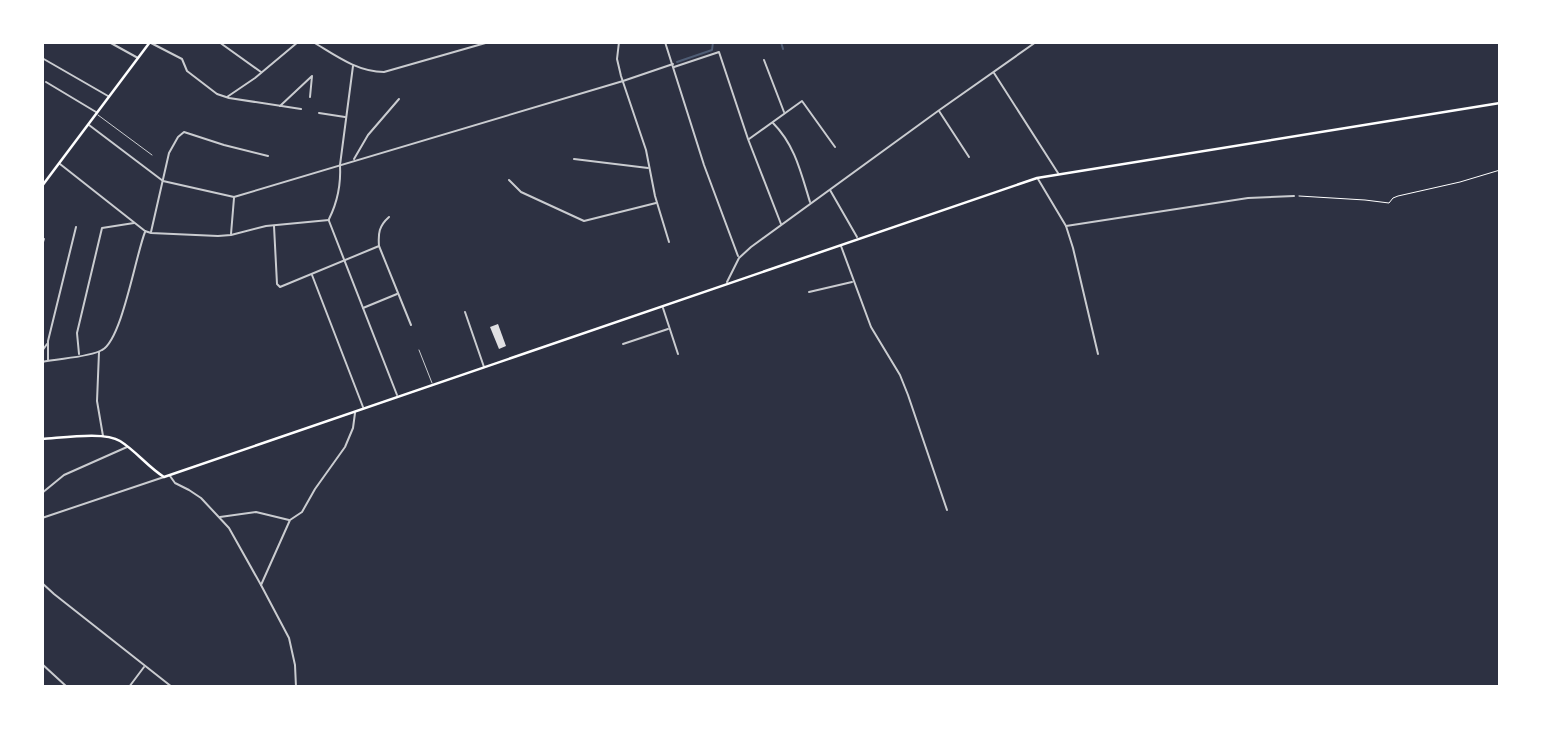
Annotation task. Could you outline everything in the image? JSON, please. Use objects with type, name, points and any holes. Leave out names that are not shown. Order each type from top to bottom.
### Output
[{"type":"main road","points":[[42,186],[150,42]]},
{"type":"main road","points":[[42,439],[103,436],[117,439],[164,477],[1037,178],[1500,103]]},
{"type":"street","points":[[109,42],[138,58]]},
{"type":"street","points":[[150,42],[182,59],[187,71],[226,98],[301,109]]},
{"type":"street","points":[[219,42],[262,72]]},
{"type":"street","points":[[226,98],[298,42]]},
{"type":"street","points":[[313,42],[370,72],[384,72],[489,42]]},
{"type":"street","points":[[619,42],[617,59],[646,150],[657,203],[669,242]]},
{"type":"street","points":[[665,42],[704,165],[739,258]]},
{"type":"street","points":[[728,284],[728,278],[739,258],[751,247],[1036,42]]},
{"type":"street","points":[[88,125],[163,181],[234,197],[719,52],[781,225]]},
{"type":"street","points":[[42,58],[109,97]]},
{"type":"street","points":[[764,60],[784,113]]},
{"type":"street","points":[[353,65],[340,182],[329,220],[397,397]]},
{"type":"street","points":[[993,72],[1058,173]]},
{"type":"street","points":[[280,106],[312,76],[310,97]]},
{"type":"street","points":[[46,82],[96,114]]},
{"type":"street","points":[[353,161],[368,135],[399,99]]},
{"type":"street","points":[[748,139],[802,100],[835,147]]},
{"type":"street","points":[[938,111],[969,157]]},
{"type":"street","points":[[319,113],[346,117]]},
{"type":"street","points":[[772,122],[792,148],[810,204]]},
{"type":"street","points":[[151,233],[171,149],[184,132],[268,156]]},
{"type":"street","points":[[574,159],[649,168]]},
{"type":"street","points":[[59,163],[151,233],[218,236],[274,225],[329,220]]},
{"type":"street","points":[[1037,178],[1066,226],[1098,354]]},
{"type":"street","points":[[509,180],[521,192],[580,221],[657,203]]},
{"type":"street","points":[[830,190],[858,239]]},
{"type":"street","points":[[1066,226],[1248,198],[1294,196]]},
{"type":"street","points":[[231,235],[234,197]]},
{"type":"street","points":[[389,217],[380,227],[379,246],[411,325]]},
{"type":"street","points":[[79,355],[77,333],[102,228],[134,222]]},
{"type":"street","points":[[274,225],[278,286],[379,246]]},
{"type":"street","points":[[48,361],[48,342],[76,227]]},
{"type":"street","points":[[42,362],[99,351],[108,345],[132,283],[145,231]]},
{"type":"street","points":[[42,245],[44,239]]},
{"type":"street","points":[[841,245],[871,327],[900,375],[947,510]]},
{"type":"street","points":[[312,274],[364,409]]},
{"type":"street","points":[[809,292],[854,282]]},
{"type":"street","points":[[363,308],[398,293]]},
{"type":"street","points":[[663,306],[678,354]]},
{"type":"street","points":[[466,312],[484,368]]},
{"type":"street","points":[[622,344],[670,328]]},
{"type":"street","points":[[42,336],[48,342]]},
{"type":"street","points":[[42,351],[48,342]]},
{"type":"street","points":[[99,351],[97,401],[103,436]]},
{"type":"street","points":[[261,585],[290,520],[302,512],[345,447],[353,428],[355,412]]},
{"type":"street","points":[[42,493],[68,473],[128,447]]},
{"type":"street","points":[[170,475],[175,483],[196,494],[229,528],[289,638],[296,687]]},
{"type":"street","points":[[42,518],[164,477]]},
{"type":"street","points":[[220,517],[256,512],[290,520]]},
{"type":"street","points":[[42,583],[172,687]]},
{"type":"street","points":[[42,664],[67,687]]},
{"type":"street","points":[[129,687],[144,666]]},
{"type":"lane","points":[[96,114],[152,155]]},
{"type":"lane","points":[[419,350],[433,385]]},
{"type":"path","points":[[1294,196],[1390,203],[1398,196],[1500,170]]},
{"type":"building","points":[[498,324],[506,346],[499,349],[490,327]]},
{"type":"waterway","points":[[677,62],[712,50],[713,42]]},
{"type":"waterway","points":[[781,42],[783,49]]}]
